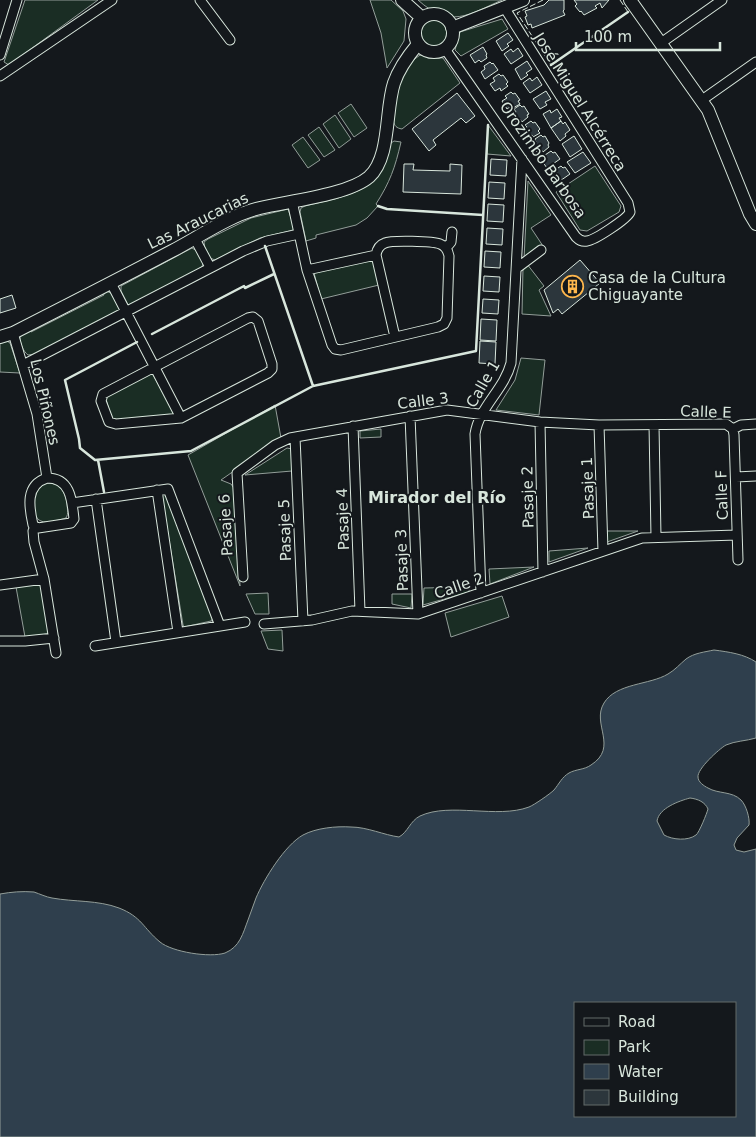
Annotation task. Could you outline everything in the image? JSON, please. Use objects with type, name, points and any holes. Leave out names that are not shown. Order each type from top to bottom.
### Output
[{"type":"street","points":[[0,54],[18,0]]},
{"type":"street","points":[[0,76],[112,0]]},
{"type":"street","points":[[200,0],[230,40]]},
{"type":"street","points":[[402,0],[422,18]]},
{"type":"street","points":[[452,28],[523,0]]},
{"type":"street","points":[[630,0],[702,100],[712,119],[750,214],[756,224]]},
{"type":"street","points":[[661,43],[722,0]]},
{"type":"street","name":"José Miguel Alcérreca","points":[[504,8],[628,203],[630,212]]},
{"type":"street","points":[[430,14],[438,14],[445,18],[452,28],[452,40],[445,49],[439,52],[432,53],[423,49],[418,44],[415,30],[422,18],[430,14]]},
{"type":"street","name":"Las Araucarias","points":[[0,337],[111,284],[248,212],[349,188],[364,180],[375,169],[382,151],[394,84],[403,64],[418,44]]},
{"type":"street","name":"Orozimbo Barbosa","points":[[445,49],[576,237],[587,241],[592,239],[626,218],[630,212]]},
{"type":"street","points":[[702,100],[756,62]]},
{"type":"street","name":"Calle 1","points":[[481,593],[475,434],[477,421],[506,378],[511,363],[522,158]]},
{"type":"street","points":[[292,201],[307,270],[335,349],[341,350],[438,327],[446,321],[449,256],[446,248],[440,244],[390,241],[379,247],[376,255],[395,337]]},
{"type":"street","points":[[446,248],[451,242],[452,232]]},
{"type":"street","points":[[24,365],[210,267],[261,243],[299,234]]},
{"type":"street","points":[[195,239],[210,267]]},
{"type":"street","points":[[517,268],[541,250]]},
{"type":"street","points":[[307,270],[376,255]]},
{"type":"street","points":[[111,284],[181,418]]},
{"type":"street","points":[[253,317],[258,321],[272,364],[270,371],[181,418],[111,423],[101,401],[103,394],[154,367],[253,317]]},
{"type":"street","name":"Los Piñones","points":[[13,332],[37,414],[47,478]]},
{"type":"street","name":"Calle 3","points":[[237,472],[284,440],[447,410],[540,422],[654,425]]},
{"type":"street","name":"Pasaje 3","points":[[410,416],[418,614]]},
{"type":"street","name":"Pasaje 2","points":[[540,422],[544,572]]},
{"type":"street","name":"Calle E","points":[[654,425],[726,424],[733,429],[741,425],[756,424]]},
{"type":"street","name":"Pasaje 1","points":[[600,425],[603,551]]},
{"type":"street","points":[[654,425],[656,537]]},
{"type":"street","name":"Pasaje 4","points":[[354,426],[360,611]]},
{"type":"street","name":"Calle F","points":[[733,429],[738,560]]},
{"type":"street","name":"Pasaje 5","points":[[296,437],[303,621]]},
{"type":"street","name":"Pasaje 6","points":[[237,472],[243,577]]},
{"type":"street","points":[[736,477],[756,476]]},
{"type":"street","points":[[35,527],[40,528],[72,522],[74,519],[70,492],[66,485],[57,479],[47,478],[37,482],[30,494],[35,527],[33,531],[34,542],[44,579],[56,653]]},
{"type":"street","points":[[72,503],[157,490],[166,489],[170,492],[220,626]]},
{"type":"street","points":[[157,490],[178,632]]},
{"type":"street","points":[[96,499],[116,642]]},
{"type":"street","name":"Calle 2","points":[[264,624],[303,621],[343,612],[418,614],[637,539],[737,535]]},
{"type":"street","points":[[0,585],[44,579]]},
{"type":"street","points":[[95,646],[245,622]]},
{"type":"street","points":[[0,641],[25,642],[54,638]]},
{"type":"green space","points":[[25,0],[98,0],[9,65],[4,62]]},
{"type":"green space","points":[[370,0],[391,0],[403,11],[406,19],[404,41],[387,68],[381,33]]},
{"type":"green space","points":[[418,0],[502,0],[469,14],[450,17],[429,9]]},
{"type":"green space","points":[[433,19],[443,23],[447,33],[443,43],[433,47],[423,43],[419,33],[423,23]]},
{"type":"green space","points":[[502,19],[508,29],[461,56],[455,50],[460,32]]},
{"type":"green space","points":[[420,55],[443,58],[460,83],[400,129],[393,121],[400,85],[407,68]]},
{"type":"green space","points":[[351,104],[367,128],[354,137],[338,113]]},
{"type":"green space","points":[[335,115],[351,139],[339,148],[323,124]]},
{"type":"green space","points":[[488,125],[511,156],[487,154]]},
{"type":"green space","points":[[319,127],[335,150],[324,157],[308,135]]},
{"type":"green space","points":[[303,137],[320,160],[308,168],[292,145]]},
{"type":"green space","points":[[394,141],[401,142],[399,151],[385,189],[376,204],[378,206],[367,218],[356,225],[316,235],[316,238],[306,241],[300,212],[301,208],[349,195],[372,182],[391,143]]},
{"type":"green space","points":[[595,166],[621,206],[619,212],[587,231],[580,230],[556,192]]},
{"type":"green space","points":[[528,181],[551,215],[531,228],[543,246],[524,259]]},
{"type":"green space","points":[[288,209],[294,227],[293,230],[260,238],[215,260],[210,258],[205,249],[204,242],[208,239],[251,218]]},
{"type":"green space","points":[[192,248],[197,251],[203,263],[202,267],[130,306],[128,305],[121,291],[121,286]]},
{"type":"green space","points":[[370,260],[374,261],[379,285],[321,299],[314,273]]},
{"type":"green space","points":[[527,264],[544,286],[539,290],[551,316],[522,314],[523,268]]},
{"type":"green space","points":[[103,292],[111,293],[120,310],[36,354],[28,355],[21,345],[20,337],[29,329],[31,332],[104,295]]},
{"type":"green space","points":[[7,341],[10,343],[20,373],[0,372],[0,342]]},
{"type":"green space","points":[[521,358],[545,360],[539,415],[496,410],[515,380]]},
{"type":"green space","points":[[152,373],[176,416],[115,420],[111,417],[106,399],[109,395]]},
{"type":"green space","points":[[275,405],[281,438],[221,480],[231,484],[236,491],[240,586],[188,455]]},
{"type":"green space","points":[[381,429],[381,437],[360,438],[360,431]]},
{"type":"green space","points":[[287,448],[292,449],[292,471],[245,475]]},
{"type":"green space","points":[[46,483],[54,484],[63,491],[67,503],[68,513],[66,518],[46,522],[37,518],[34,509],[35,497],[37,491]]},
{"type":"green space","points":[[164,493],[213,618],[211,621],[184,627],[183,625],[162,497]]},
{"type":"green space","points":[[607,531],[638,531],[607,542]]},
{"type":"green space","points":[[588,548],[549,562],[549,551]]},
{"type":"green space","points":[[534,567],[490,584],[489,569]]},
{"type":"green space","points":[[39,583],[49,632],[46,635],[25,637],[16,587]]},
{"type":"green space","points":[[469,587],[469,592],[423,605],[424,588]]},
{"type":"green space","points":[[268,593],[269,614],[255,614],[246,594]]},
{"type":"green space","points":[[392,594],[412,594],[411,608],[392,604]]},
{"type":"green space","points":[[502,596],[509,617],[451,637],[445,613]]},
{"type":"green space","points":[[282,630],[283,651],[268,649],[261,631]]},
{"type":"water","points":[[714,650],[736,654],[756,662],[756,738],[726,745],[705,764],[699,773],[698,779],[706,787],[733,795],[743,802],[748,815],[749,825],[737,838],[734,845],[736,850],[744,852],[756,849],[756,1137],[0,1137],[0,894],[34,892],[52,898],[111,905],[133,915],[154,937],[173,949],[210,955],[225,953],[238,943],[256,898],[270,872],[289,846],[303,835],[333,827],[357,827],[399,837],[417,818],[432,812],[459,810],[503,812],[529,807],[552,792],[567,775],[588,767],[599,758],[603,751],[604,743],[600,719],[601,711],[609,696],[625,688],[661,678],[686,659],[696,654]],"holes":[[[690,798],[705,804],[708,809],[696,835],[685,839],[676,839],[664,835],[657,821],[661,812],[680,801]]]},
{"type":"building","points":[[549,0],[564,0],[563,11],[565,15],[532,28],[531,24],[528,25],[525,11],[544,5]]},
{"type":"building","points":[[574,0],[609,0],[602,8],[600,3],[595,6],[597,8],[584,15],[575,6],[577,4]]},
{"type":"building","points":[[508,33],[513,40],[502,51],[496,41]]},
{"type":"building","points":[[483,47],[487,58],[475,63],[470,55]]},
{"type":"building","points":[[518,48],[523,56],[511,64],[504,54],[511,49],[513,52]]},
{"type":"building","points":[[527,61],[532,69],[521,80],[515,69]]},
{"type":"building","points":[[490,62],[498,70],[485,79],[481,72],[485,69],[484,66]]},
{"type":"building","points":[[499,74],[503,75],[508,82],[506,84],[508,86],[501,91],[500,88],[495,91],[490,84],[495,81],[493,78]]},
{"type":"building","points":[[537,77],[542,85],[530,93],[523,83],[530,78],[532,81]]},
{"type":"building","points":[[546,91],[551,99],[545,102],[547,105],[540,109],[533,99]]},
{"type":"building","points":[[511,92],[515,93],[520,100],[518,101],[520,104],[507,109],[502,101]]},
{"type":"building","points":[[457,93],[475,116],[466,123],[461,118],[433,140],[436,145],[429,151],[412,129]]},
{"type":"building","points":[[520,105],[524,106],[529,114],[522,122],[520,119],[516,122],[511,115],[516,112],[514,109]]},
{"type":"building","points":[[557,109],[562,117],[559,118],[561,121],[551,128],[543,114],[550,110],[551,113]]},
{"type":"building","points":[[531,121],[535,122],[540,129],[538,131],[540,133],[527,138],[522,131],[527,127],[525,125]]},
{"type":"building","points":[[561,121],[563,124],[565,122],[570,130],[560,141],[551,128]]},
{"type":"building","points":[[541,135],[545,136],[549,147],[543,152],[541,149],[537,152],[532,145],[536,142],[535,139]]},
{"type":"building","points":[[574,136],[582,149],[570,157],[562,144]]},
{"type":"building","points":[[551,151],[555,152],[560,159],[547,168],[542,161],[547,158],[545,155]]},
{"type":"building","points":[[583,152],[591,163],[575,173],[567,162]]},
{"type":"building","points":[[491,159],[507,160],[506,176],[490,175]]},
{"type":"building","points":[[404,164],[414,164],[413,170],[450,171],[450,164],[462,165],[461,194],[403,192]]},
{"type":"building","points":[[561,166],[565,167],[570,174],[557,183],[552,176],[557,173],[555,170]]},
{"type":"building","points":[[489,182],[505,183],[504,199],[488,198]]},
{"type":"building","points":[[488,204],[504,205],[503,222],[487,221]]},
{"type":"building","points":[[487,228],[503,229],[502,245],[486,244]]},
{"type":"building","points":[[485,251],[501,252],[500,268],[484,267]]},
{"type":"building","name":"Casa de la Cultura Chiguayante","points":[[580,260],[600,283],[562,314],[558,309],[553,313],[544,290]]},
{"type":"building","points":[[484,276],[500,277],[499,292],[483,291]]},
{"type":"building","points":[[12,295],[16,308],[0,313],[0,299]]},
{"type":"building","points":[[483,299],[499,300],[498,314],[482,313]]},
{"type":"building","points":[[481,319],[497,320],[496,341],[480,340]]},
{"type":"building","points":[[480,341],[496,342],[495,364],[479,363]]},
{"type":"fence","points":[[543,0],[517,13],[551,65]]},
{"type":"fence","points":[[620,0],[628,12]]},
{"type":"wall","points":[[551,65],[628,12]]},
{"type":"wall","points":[[137,342],[65,380],[80,448],[95,460],[191,451],[313,386],[476,351],[488,125]]},
{"type":"wall","points":[[378,206],[387,209],[483,215]]},
{"type":"wall","points":[[265,246],[313,386]]},
{"type":"wall","points":[[152,334],[244,286],[245,288],[274,274]]},
{"type":"wall","points":[[98,460],[104,492]]},
{"type":"place","name":"Casa de la Cultura Chiguayante","points":[[572,287]]},
{"type":"district","name":"Mirador del Río","points":[[437,497]]}]
